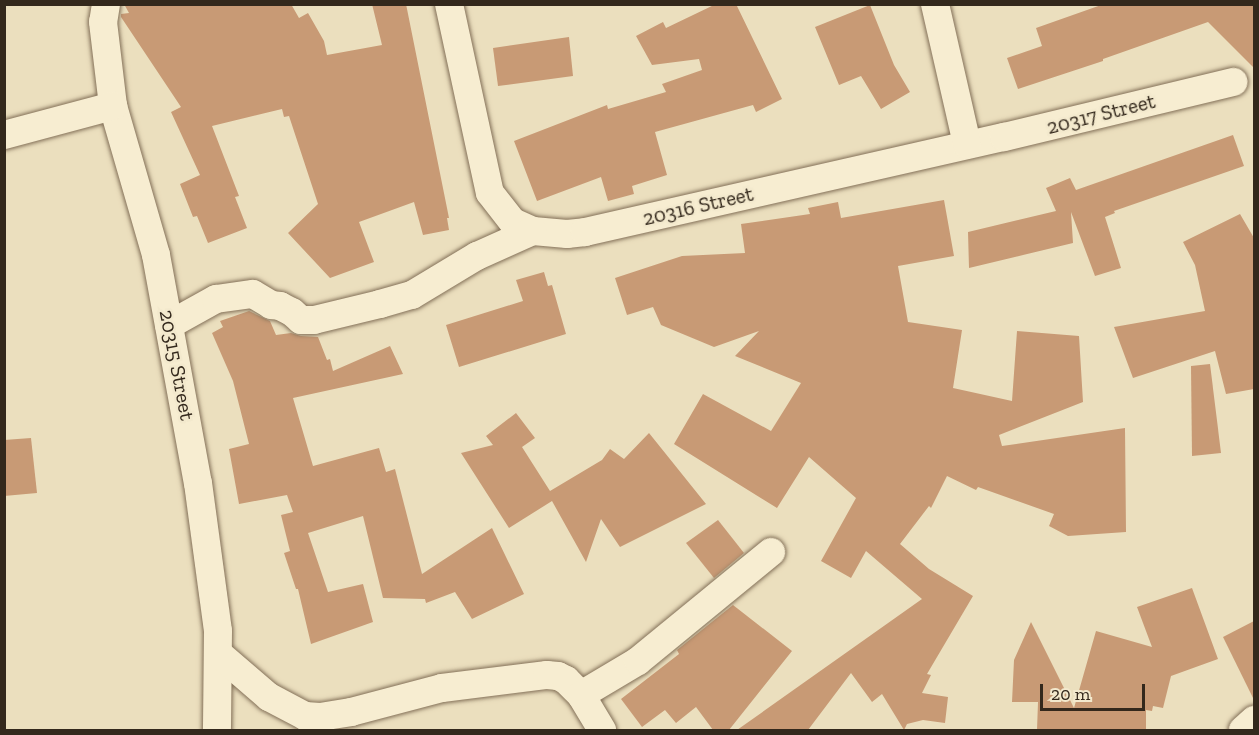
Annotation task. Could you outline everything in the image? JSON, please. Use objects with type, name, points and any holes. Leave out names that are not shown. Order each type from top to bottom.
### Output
[{"type":"street","name":"20315 Street","points":[[106,4],[103,22],[112,106],[156,255],[198,483],[219,654],[217,730]]},
{"type":"street","name":"20316 Street","points":[[449,4],[490,193],[513,222],[533,231],[567,234],[585,232],[967,144]]},
{"type":"street","points":[[935,4],[967,144]]},
{"type":"street","name":"20317 Street","points":[[967,144],[1004,138],[1233,82]]},
{"type":"street","points":[[4,135],[112,106]]},
{"type":"street","points":[[169,325],[216,299],[253,294],[272,305],[292,312],[301,320],[314,320],[380,304],[412,295],[477,256],[533,231]]},
{"type":"street","points":[[581,695],[638,661],[771,552]]},
{"type":"street","points":[[219,654],[269,697],[305,716],[320,717],[351,712],[442,688],[547,675],[566,680],[581,695],[602,730]]},
{"type":"street","points":[[1244,730],[1254,720]]},
{"type":"building","points":[[124,4],[291,4],[299,18],[308,13],[324,41],[327,55],[382,45],[372,4],[406,4],[449,218],[447,218],[449,230],[423,235],[414,202],[359,222],[374,262],[330,278],[288,233],[318,204],[289,116],[284,117],[282,109],[212,126],[239,196],[235,197],[247,228],[208,243],[197,216],[193,217],[180,184],[200,175],[171,112],[181,107],[121,17],[121,14],[129,13]]},
{"type":"building","points":[[716,4],[736,4],[782,99],[756,112],[753,105],[655,132],[667,175],[632,186],[634,194],[608,201],[601,177],[537,201],[514,141],[607,105],[608,109],[666,92],[662,84],[702,70],[699,59],[652,65],[636,36],[663,22],[666,28]]},
{"type":"building","points":[[1104,4],[1254,4],[1254,68],[1208,22],[1103,59],[1103,61],[1018,89],[1007,58],[1042,46],[1036,28]]},
{"type":"building","points":[[870,5],[894,65],[910,92],[881,109],[861,76],[839,85],[815,27]]},
{"type":"building","points":[[569,37],[573,76],[498,86],[493,48]]},
{"type":"building","points":[[1233,135],[1244,166],[1114,211],[1115,213],[1105,217],[1121,268],[1095,276],[1071,212],[1073,243],[969,268],[968,232],[1056,211],[1046,188],[1070,178],[1076,190]]},
{"type":"building","points":[[944,200],[954,256],[898,266],[908,322],[962,330],[953,388],[1012,401],[1017,331],[1079,336],[1083,402],[999,435],[1002,446],[1125,428],[1126,532],[1068,536],[1049,526],[1054,514],[978,487],[976,490],[947,476],[931,508],[929,506],[900,544],[929,569],[973,596],[927,674],[931,675],[922,693],[948,697],[945,723],[923,720],[907,724],[904,730],[882,694],[872,702],[851,673],[808,730],[737,730],[922,599],[866,551],[851,578],[821,561],[856,498],[809,457],[777,508],[674,444],[703,394],[771,431],[801,383],[735,356],[759,331],[714,347],[661,325],[653,307],[627,315],[615,278],[682,256],[745,253],[741,224],[810,214],[808,208],[838,202],[841,218]]},
{"type":"building","points":[[1240,214],[1254,238],[1254,389],[1226,394],[1215,351],[1133,378],[1114,327],[1205,311],[1195,265],[1183,242]]},
{"type":"building","points":[[544,272],[548,286],[552,285],[566,334],[459,367],[446,325],[523,301],[516,280]]},
{"type":"building","points":[[249,311],[270,321],[276,335],[291,333],[318,337],[327,360],[330,359],[333,371],[390,346],[403,374],[293,398],[313,466],[379,448],[386,472],[395,469],[422,574],[492,528],[524,594],[472,619],[455,592],[426,603],[425,599],[383,598],[363,516],[308,533],[328,592],[363,584],[373,622],[311,644],[298,589],[296,589],[284,553],[290,551],[281,515],[293,512],[287,495],[239,504],[229,449],[249,444],[233,381],[212,333],[223,327],[220,321]]},
{"type":"building","points":[[1210,364],[1221,453],[1192,456],[1191,366]]},
{"type":"building","points":[[516,413],[535,438],[522,447],[550,491],[602,460],[610,449],[624,459],[649,433],[706,504],[620,547],[601,519],[586,562],[552,501],[509,528],[461,453],[493,445],[486,436]]},
{"type":"building","points":[[31,438],[37,493],[4,496],[4,440]]},
{"type":"building","points":[[718,520],[744,553],[714,578],[686,543]]},
{"type":"building","points":[[1192,588],[1218,659],[1171,676],[1163,708],[1153,706],[1152,711],[1146,710],[1146,730],[1037,730],[1038,702],[1012,702],[1014,660],[1031,622],[1074,708],[1096,631],[1152,647],[1137,607]]},
{"type":"building","points":[[733,605],[792,651],[729,730],[713,730],[696,707],[676,723],[665,710],[642,727],[621,699],[679,654],[677,650]]},
{"type":"building","points":[[1254,621],[1254,700],[1223,637]]}]
